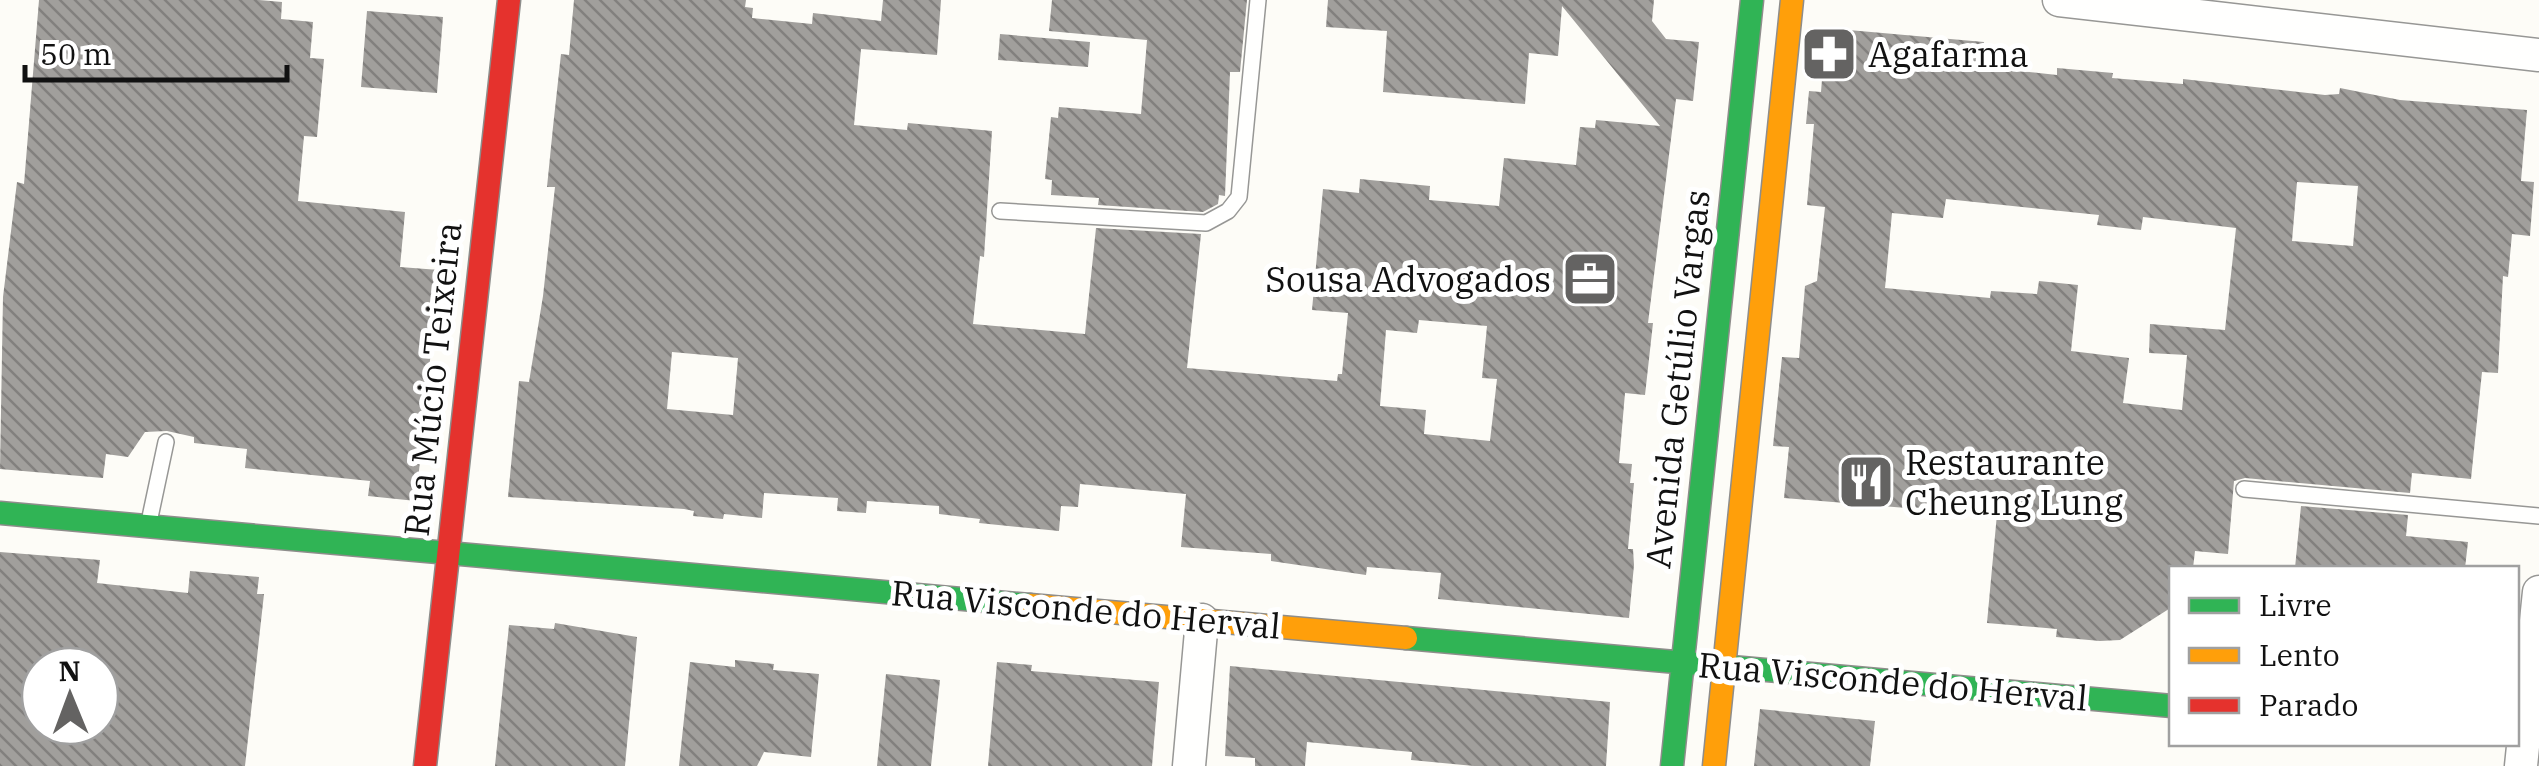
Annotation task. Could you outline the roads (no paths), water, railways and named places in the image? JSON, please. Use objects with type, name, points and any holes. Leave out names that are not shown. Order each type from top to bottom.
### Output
[{"type":"street","name":"Rua Múcio Teixeira","points":[[425,766],[508,0]]},
{"type":"street","points":[[2059,0],[2539,55]]},
{"type":"street","points":[[1714,766],[1791,10],[1751,8]]},
{"type":"street","name":"Avenida Getúlio Vargas","points":[[1672,766],[1751,8]]},
{"type":"street","name":"Rua Visconde do Herval","points":[[0,513],[2169,706]]},
{"type":"street","points":[[2525,746],[2539,592]]},
{"type":"street","points":[[1188,766],[1202,620]]},
{"type":"street","points":[[1686,630],[1727,634]]},
{"type":"lane","points":[[1000,211],[1206,223],[1228,211],[1239,197],[1258,0]]},
{"type":"lane","points":[[148,526],[166,442]]},
{"type":"lane","points":[[2244,489],[2539,516]]},
{"type":"place","name":"Agafarma","points":[[1829,54]]},
{"type":"place","name":"Sousa Advogados","points":[[1590,279]]},
{"type":"place","name":"Restaurante Cheung Lung","points":[[1866,482]]}]
